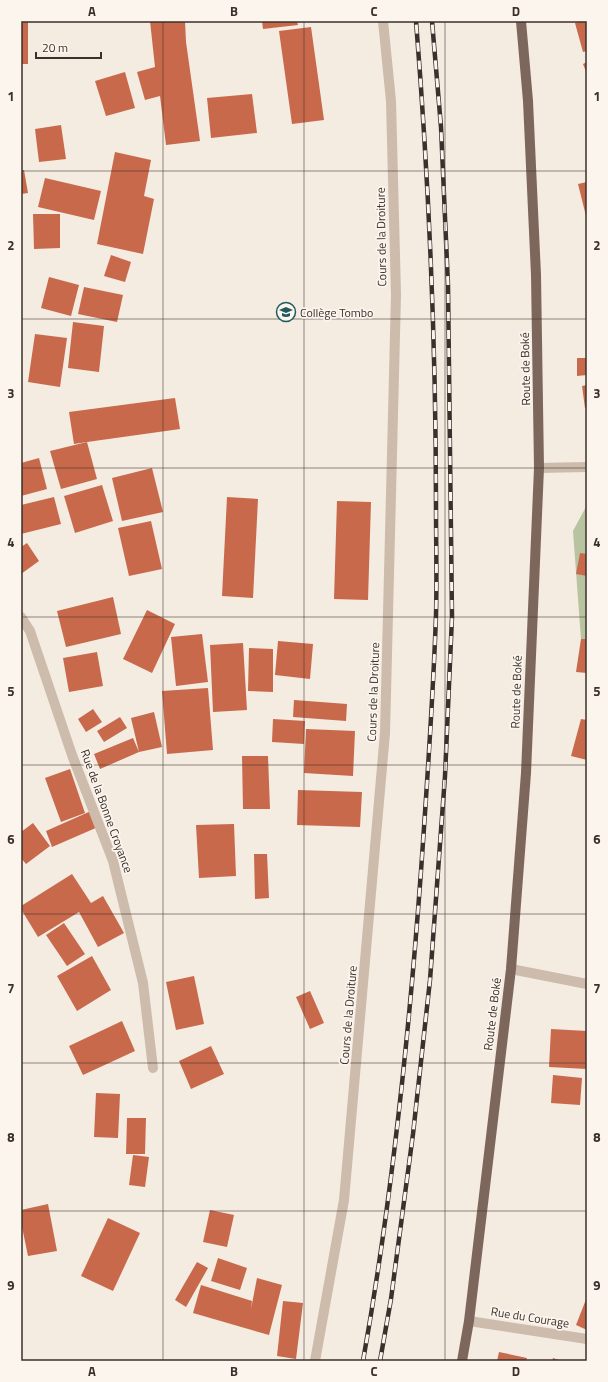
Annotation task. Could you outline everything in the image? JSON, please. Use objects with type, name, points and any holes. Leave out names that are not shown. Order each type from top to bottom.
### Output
[{"type":"main road","name":"Route de Boké","points":[[462,1361],[469,1321],[511,969],[526,773],[539,468],[536,267],[528,101],[520,21]]},
{"type":"street","name":"Cours de la Droiture","points":[[315,1361],[344,1200],[386,733],[396,295],[391,102],[383,21]]},
{"type":"street","points":[[539,468],[587,467]]},
{"type":"street","name":"Rue de la Bonne Croyance","points":[[21,617],[30,631],[72,755],[113,861],[143,983],[153,1068]]},
{"type":"street","points":[[511,969],[587,984]]},
{"type":"street","name":"Rue du Courage","points":[[469,1321],[587,1339]]},
{"type":"green space","points":[[587,505],[587,640],[581,639],[573,531]]},
{"type":"building","points":[[21,21],[28,21],[28,64],[21,64]]},
{"type":"building","points":[[150,21],[185,21],[186,42],[200,141],[166,145],[160,96],[145,100],[137,72],[155,67]]},
{"type":"building","points":[[262,21],[297,21],[298,25],[263,29]]},
{"type":"building","points":[[587,21],[587,51],[583,52],[575,23]]},
{"type":"building","points":[[311,27],[324,120],[292,124],[279,31]]},
{"type":"building","points":[[587,62],[587,74],[583,64]]},
{"type":"building","points":[[125,72],[135,108],[106,116],[95,81]]},
{"type":"building","points":[[252,94],[257,133],[211,138],[207,98]]},
{"type":"building","points":[[61,125],[66,159],[39,162],[35,129]]},
{"type":"building","points":[[115,152],[151,160],[144,196],[154,199],[143,254],[97,244]]},
{"type":"building","points":[[21,170],[24,170],[28,193],[21,194]]},
{"type":"building","points":[[45,178],[101,191],[94,220],[38,207]]},
{"type":"building","points":[[587,182],[587,216],[586,216],[578,184]]},
{"type":"building","points":[[33,214],[60,214],[60,248],[34,249]]},
{"type":"building","points":[[111,255],[131,262],[125,282],[104,276]]},
{"type":"building","points":[[49,277],[79,285],[71,316],[41,308]]},
{"type":"building","points":[[84,287],[123,295],[117,322],[78,314]]},
{"type":"building","points":[[73,322],[104,326],[99,372],[68,368]]},
{"type":"building","points":[[35,334],[67,338],[60,387],[28,382]]},
{"type":"building","points":[[577,358],[587,358],[587,375],[577,376]]},
{"type":"building","points":[[587,385],[587,408],[585,408],[582,386]]},
{"type":"building","points":[[175,398],[180,429],[74,444],[69,412]]},
{"type":"building","points":[[87,442],[97,479],[61,489],[50,451]]},
{"type":"building","points":[[39,458],[47,489],[21,496],[21,463]]},
{"type":"building","points":[[152,468],[163,512],[122,521],[112,478]]},
{"type":"building","points":[[102,485],[113,521],[75,533],[64,496]]},
{"type":"building","points":[[54,497],[61,524],[21,534],[21,505]]},
{"type":"building","points":[[227,497],[258,499],[253,598],[222,596]]},
{"type":"building","points":[[337,501],[371,502],[368,600],[334,599]]},
{"type":"building","points":[[151,521],[162,569],[129,576],[118,528]]},
{"type":"building","points":[[27,543],[39,561],[21,574],[21,547]]},
{"type":"building","points":[[580,553],[587,554],[587,576],[576,574]]},
{"type":"building","points":[[113,597],[121,634],[66,647],[57,611]]},
{"type":"building","points":[[147,610],[175,624],[152,673],[123,659]]},
{"type":"building","points":[[202,634],[208,682],[176,686],[171,637]]},
{"type":"building","points":[[581,639],[587,639],[587,673],[576,672]]},
{"type":"building","points":[[278,641],[313,644],[310,679],[275,675]]},
{"type":"building","points":[[243,643],[247,710],[213,712],[210,645]]},
{"type":"building","points":[[249,648],[273,649],[273,692],[248,691]]},
{"type":"building","points":[[97,652],[103,686],[69,692],[63,658]]},
{"type":"building","points":[[208,688],[213,750],[167,754],[162,691]]},
{"type":"building","points":[[294,700],[347,704],[346,721],[293,717]]},
{"type":"building","points":[[93,709],[102,722],[86,732],[78,719]]},
{"type":"building","points":[[154,712],[162,747],[139,752],[131,718]]},
{"type":"building","points":[[120,717],[127,728],[104,742],[97,731]]},
{"type":"building","points":[[273,719],[305,721],[304,744],[272,742]]},
{"type":"building","points":[[581,719],[587,720],[587,760],[571,756]]},
{"type":"building","points":[[306,729],[355,731],[353,776],[304,773]]},
{"type":"building","points":[[133,738],[139,752],[100,769],[94,754]]},
{"type":"building","points":[[242,756],[268,756],[270,809],[243,809]]},
{"type":"building","points":[[70,769],[85,813],[61,822],[45,778]]},
{"type":"building","points":[[298,790],[362,792],[360,827],[297,825]]},
{"type":"building","points":[[91,811],[98,827],[52,847],[46,831]]},
{"type":"building","points":[[33,823],[50,846],[26,864],[21,858],[21,832]]},
{"type":"building","points":[[234,824],[236,876],[199,878],[196,825]]},
{"type":"building","points":[[254,854],[267,854],[269,898],[255,899]]},
{"type":"building","points":[[72,874],[91,903],[103,896],[124,933],[98,947],[79,912],[38,937],[21,909],[21,906]]},
{"type":"building","points":[[64,923],[85,954],[67,966],[46,935]]},
{"type":"building","points":[[92,956],[111,990],[77,1011],[57,976]]},
{"type":"building","points":[[194,976],[204,1024],[176,1030],[166,982]]},
{"type":"building","points":[[310,991],[324,1023],[310,1029],[296,997]]},
{"type":"building","points":[[122,1021],[135,1051],[83,1075],[69,1046]]},
{"type":"building","points":[[551,1029],[587,1031],[587,1069],[549,1067]]},
{"type":"building","points":[[211,1046],[224,1074],[191,1089],[179,1061]]},
{"type":"building","points":[[553,1075],[582,1078],[580,1105],[551,1103]]},
{"type":"building","points":[[96,1093],[120,1094],[118,1138],[94,1137]]},
{"type":"building","points":[[127,1118],[146,1118],[145,1154],[126,1154]]},
{"type":"building","points":[[133,1155],[149,1157],[145,1187],[129,1185]]},
{"type":"building","points":[[48,1204],[57,1251],[28,1256],[21,1222],[21,1210]]},
{"type":"building","points":[[210,1210],[234,1215],[227,1247],[203,1242]]},
{"type":"building","points":[[108,1218],[140,1233],[113,1291],[81,1276]]},
{"type":"building","points":[[218,1258],[247,1268],[240,1290],[211,1281]]},
{"type":"building","points":[[197,1262],[208,1268],[186,1307],[175,1300]]},
{"type":"building","points":[[257,1278],[282,1285],[269,1335],[193,1313],[201,1285],[252,1301],[251,1309]]},
{"type":"building","points":[[587,1297],[587,1330],[576,1325]]},
{"type":"building","points":[[283,1301],[303,1303],[296,1359],[277,1356]]},
{"type":"building","points":[[499,1352],[527,1358],[526,1361],[497,1361]]},
{"type":"building","points":[[553,1358],[562,1361],[552,1361]]},
{"type":"railway","points":[[363,1361],[383,1239],[405,1056],[421,871],[435,647],[435,386],[425,142],[416,21]]},
{"type":"railway","points":[[380,1361],[391,1299],[413,1134],[430,980],[445,776],[452,617],[448,285],[441,127],[432,21]]},
{"type":"place","name":"Collège Tombo","points":[[286,312]]}]
